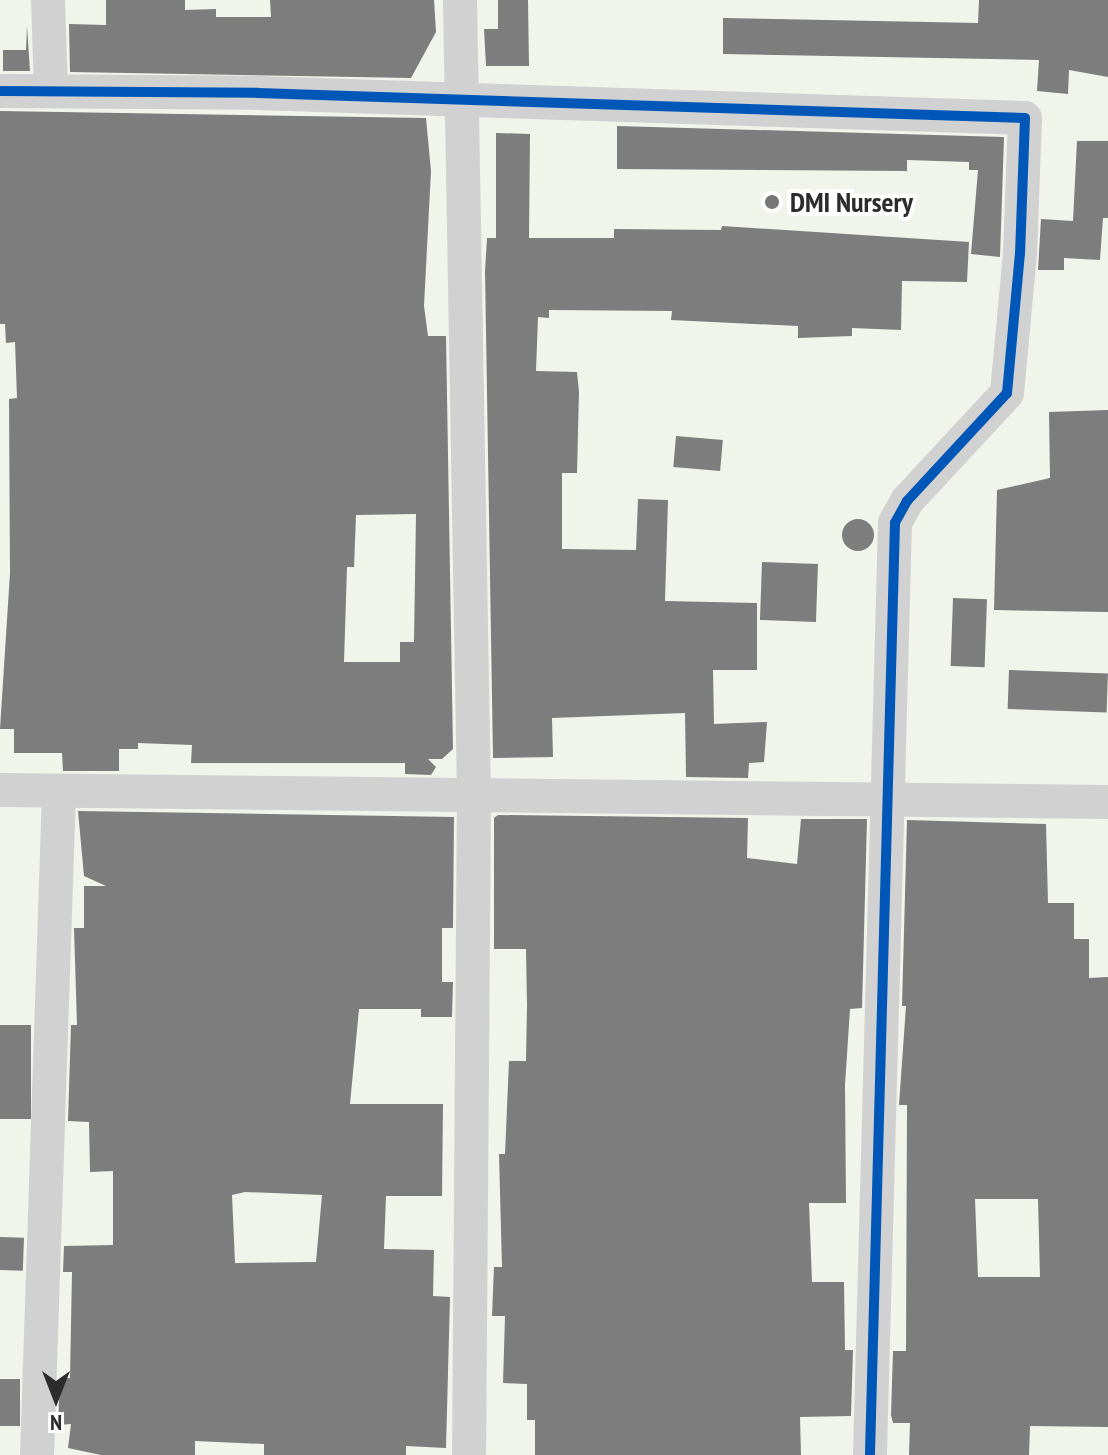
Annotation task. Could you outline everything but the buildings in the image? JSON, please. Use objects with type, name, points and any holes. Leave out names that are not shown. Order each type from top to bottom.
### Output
[{"type":"street","points":[[48,0],[51,91]]},
{"type":"street","points":[[460,0],[457,101],[474,796],[469,1455]]},
{"type":"street","points":[[0,91],[1025,118],[1020,253],[1007,393],[907,501],[895,523],[870,1455]]},
{"type":"street","points":[[0,790],[1108,802]]},
{"type":"street","points":[[37,1455],[59,791]]},
{"type":"shaded area","points":[[0,0],[1108,0],[1108,1455],[0,1455]]},
{"type":"cycle path","points":[[0,91],[258,93],[1025,118],[1020,253],[1007,393],[907,501],[895,523],[870,1455]]},
{"type":"place","name":"DMI Nursery","points":[[772,202]]}]
